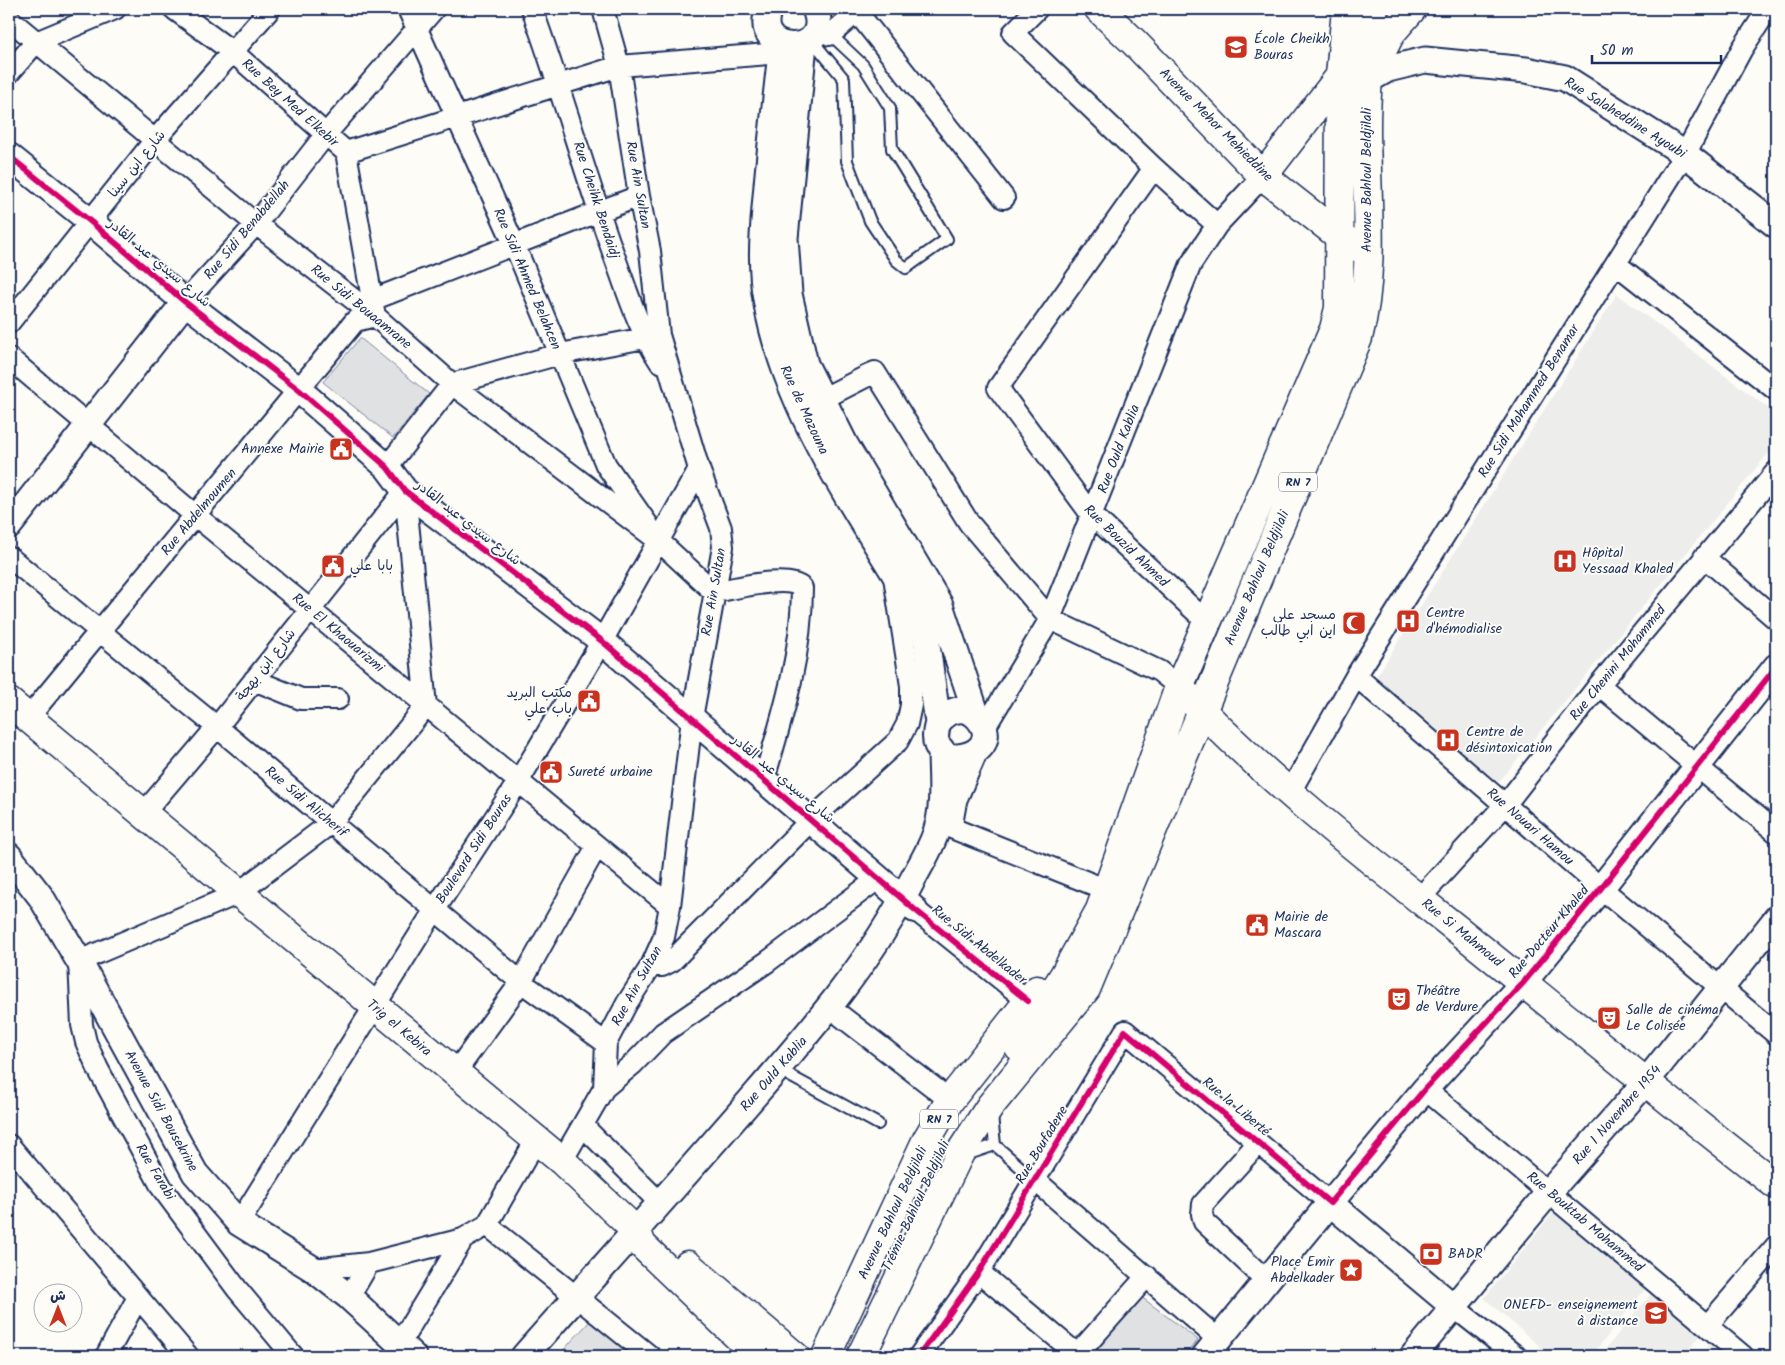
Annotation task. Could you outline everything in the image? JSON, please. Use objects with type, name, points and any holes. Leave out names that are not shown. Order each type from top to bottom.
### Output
[{"type":"main road","name":"Avenue Mehor Mehieddine","points":[[1099,9],[1135,42],[1263,176],[1338,235],[1368,253]]},
{"type":"main road","name":"Avenue Bahloul Beldjilali","points":[[842,1352],[991,1105],[1086,989],[1106,910],[1180,686],[1334,329],[1339,308],[1340,76],[1346,9]]},
{"type":"main road","name":"Avenue Bahloul Beldjilali","points":[[1019,1048],[1106,910],[1201,710],[1358,338],[1364,317],[1368,253],[1367,81],[1374,9]]},
{"type":"main road","points":[[1367,81],[1391,33],[1412,9]]},
{"type":"main road","points":[[1263,176],[1340,76]]},
{"type":"main road","name":"Rue Si Mahmoud","points":[[1180,686],[1201,710],[1290,792],[1645,1083],[1776,1185]]},
{"type":"main road","name":"Trig el Kebira","points":[[19,710],[237,894],[562,1161],[643,1238],[778,1352]]},
{"type":"main road","name":"Avenue Bahloul Beldjilali","points":[[842,1352],[927,1139],[950,1100],[1028,1001],[1106,910]]},
{"type":"main road","name":"Trémie Bahloul Beldjilali","points":[[842,1352],[954,1127],[984,1086],[1019,1048]]},
{"type":"main road","points":[[778,1352],[842,1352]]},
{"type":"street","points":[[9,73],[36,42],[115,9]]},
{"type":"street","name":"Rue Bey Med Elkebir","points":[[174,9],[194,17],[346,152],[367,311]]},
{"type":"street","name":"شارع ابن سينا","points":[[9,323],[155,140],[270,9]]},
{"type":"street","name":"Rue Sidi Ahmed Belahcen","points":[[408,9],[514,244],[606,465],[659,541]]},
{"type":"street","name":"Rue Sidi Benabdellah","points":[[9,526],[90,426],[185,302],[256,224],[326,134],[434,9]]},
{"type":"street","name":"Rue Cheihk Bendaidj","points":[[532,9],[559,84],[598,211],[674,385]]},
{"type":"street","name":"Rue Ain Sultan","points":[[603,9],[619,66],[639,196],[650,251],[652,337]]},
{"type":"street","points":[[768,9],[766,25],[768,32],[780,48]]},
{"type":"street","points":[[1037,9],[1013,32],[1154,168],[1217,225]]},
{"type":"street","name":"Rue Sidi Mohammed Benamar","points":[[1290,792],[1356,676],[1685,154],[1742,49],[1768,9]]},
{"type":"street","points":[[346,152],[619,66],[791,46],[850,10],[1004,198]]},
{"type":"street","name":"Rue Sidi Bouaamrane","points":[[9,20],[256,224],[367,311],[452,384],[659,541],[714,592]]},
{"type":"street","name":"Rue de Mazouna","points":[[815,30],[785,238],[789,294],[805,364],[845,444],[940,605],[980,722]]},
{"type":"street","name":"Rue de Mazouna","points":[[780,48],[762,237],[766,298],[784,371],[798,402],[824,455],[919,614],[926,638],[938,723]]},
{"type":"street","name":"Rue Salaheddine Ayoubi","points":[[1367,81],[1388,69],[1425,60],[1526,70],[1565,78],[1685,154],[1776,225]]},
{"type":"street","name":"شارع سيدي عبد القادر","points":[[9,156],[91,222],[185,302],[299,390],[387,466],[405,490],[602,642],[909,904]]},
{"type":"street","name":"Rue Bouzid Ahmed","points":[[1154,168],[998,388],[1092,516],[1208,623]]},
{"type":"street","name":"Rue Ould Kablia","points":[[980,722],[1050,619],[1191,264],[1217,225],[1263,176]]},
{"type":"street","points":[[367,311],[514,244],[639,196]]},
{"type":"street","points":[[1616,264],[1776,390]]},
{"type":"street","name":"Rue Abdelmoumen","points":[[19,710],[100,631],[299,390],[367,311]]},
{"type":"street","points":[[387,466],[452,384],[560,354],[652,337]]},
{"type":"street","name":"Rue El Khaouarizmi","points":[[9,358],[196,516],[670,906]]},
{"type":"street","points":[[822,399],[875,372],[969,523],[1050,619],[1159,671],[1180,686]]},
{"type":"street","name":"Rue Ain Sultan","points":[[562,1161],[604,1088],[606,1043],[627,1003],[651,966],[664,937],[670,906],[692,718],[723,547],[721,528],[699,469],[674,385]]},
{"type":"street","name":"Boulevard Sidi Bouras","points":[[239,1223],[375,1008],[434,910],[518,782],[602,642],[699,469]]},
{"type":"street","name":"Rue Chenini Mohammed","points":[[1419,899],[1505,805],[1599,685],[1776,472]]},
{"type":"street","points":[[79,961],[237,894],[331,823],[426,706],[405,490]]},
{"type":"street","name":"شارع ابن بهجة","points":[[143,814],[217,727],[405,490]]},
{"type":"street","name":"Rue Sidi Alicherif","points":[[9,557],[217,727],[521,982],[606,1043]]},
{"type":"street","points":[[1704,557],[1776,619]]},
{"type":"street","points":[[651,966],[662,966],[672,961],[812,820],[898,741],[907,724],[911,705],[910,686],[893,570]]},
{"type":"street","points":[[714,592],[784,582],[797,583],[802,588],[798,645],[792,684],[764,779]]},
{"type":"street","name":"Rue Docteur Khaled","points":[[1212,1348],[1426,1089],[1523,983],[1601,888],[1697,764],[1776,667]]},
{"type":"street","name":"Rue Nouari Hamou","points":[[1356,676],[1601,888],[1776,1034]]},
{"type":"street","points":[[254,680],[300,698],[338,698]]},
{"type":"street","points":[[1599,685],[1697,764],[1776,832]]},
{"type":"street","points":[[963,709],[980,722],[982,743],[974,753],[966,757],[956,758],[948,755],[941,749],[935,736],[938,723],[948,712],[963,709]]},
{"type":"street","name":"Rue Ould Kablia","points":[[941,749],[941,800],[944,825]]},
{"type":"street","name":"Rue Ould Kablia","points":[[643,1238],[661,1204],[785,1072],[841,1016],[864,986],[909,904],[932,842],[944,825],[974,753]]},
{"type":"street","points":[[944,825],[1106,910]]},
{"type":"street","points":[[454,1073],[521,982],[596,846]]},
{"type":"street","name":"Avenue Sidi Bousekrine","points":[[9,856],[40,896],[79,961],[104,1010],[195,1173],[239,1223],[313,1269],[349,1296],[406,1350]]},
{"type":"street","points":[[604,1088],[633,1064],[663,1033],[774,956],[878,878]]},
{"type":"street","name":"Rue Ould Kablia","points":[[524,1356],[582,1301],[643,1238],[785,1072],[909,904]]},
{"type":"street","name":"Rue Sidi Abdelkader","points":[[909,904],[1028,1001]]},
{"type":"street","name":"Rue 1 Novembre 1954","points":[[1413,1356],[1455,1308],[1549,1192],[1645,1083],[1776,919]]},
{"type":"street","name":"Rue Farabi","points":[[79,961],[82,1025],[98,1069],[162,1188],[237,1289],[293,1356]]},
{"type":"street","points":[[82,1025],[104,1010]]},
{"type":"street","points":[[841,1016],[950,1100]]},
{"type":"street","name":"Rue la Liberté","points":[[1126,1031],[1330,1203]]},
{"type":"street","name":"Rue Boufadene","points":[[919,1356],[979,1272],[1126,1031]]},
{"type":"street","name":"Rue Bouktab Mohammed","points":[[1426,1089],[1743,1356]]},
{"type":"street","points":[[583,1126],[661,1204]]},
{"type":"street","points":[[313,1269],[370,1263],[463,1239],[487,1225],[536,1140]]},
{"type":"street","points":[[1258,1143],[1203,1204],[1202,1214],[1204,1222],[1267,1281]]},
{"type":"street","points":[[9,1145],[188,1356]]},
{"type":"street","points":[[1035,1180],[1147,1276],[1212,1348]]},
{"type":"street","points":[[1330,1203],[1455,1308],[1516,1356]]},
{"type":"street","points":[[487,1225],[650,1356]]},
{"type":"street","points":[[406,1350],[463,1239]]},
{"type":"street","points":[[1708,1326],[1776,1246]]},
{"type":"street","points":[[349,1296],[370,1263]]},
{"type":"street","points":[[979,1272],[1078,1356],[1147,1276]]},
{"type":"street","points":[[106,1356],[138,1297]]},
{"type":"street","name":"Rue Ould Kablia","points":[[542,1356],[582,1301]]},
{"type":"lane","points":[[815,30],[863,65],[890,108],[892,149],[947,239],[906,268],[896,260],[870,221],[846,161],[844,79],[815,30]]},
{"type":"lane","points":[[785,1072],[878,1124]]},
{"type":"lane","points":[[991,1105],[995,1145],[1035,1180]]},
{"type":"lane","points":[[958,1158],[995,1145]]},
{"type":"shaded area","name":"Hôpital Yessaad Khaled","points":[[1617,294],[1776,414],[1776,444],[1498,783],[1375,679]]},
{"type":"shaded area","points":[[360,338],[429,394],[393,438],[323,382]]},
{"type":"shaded area","points":[[1556,1209],[1647,1287],[1591,1356],[1551,1356],[1484,1298]]},
{"type":"shaded area","name":"ONEFD- enseignement à distance","points":[[1652,1292],[1703,1333],[1683,1356],[1600,1356]]},
{"type":"shaded area","points":[[1140,1296],[1198,1340],[1186,1356],[1100,1356],[1096,1352]]},
{"type":"shaded area","points":[[590,1321],[634,1356],[558,1356]]},
{"type":"shaded area","points":[[1712,1341],[1731,1356],[1699,1356]]},
{"type":"tunnel","points":[[846,1356],[848,1352]]},
{"type":"cycle path","points":[[9,156],[91,222],[185,302],[299,390],[387,467],[405,491],[602,641],[914,909],[1028,1001]]},
{"type":"cycle path","points":[[919,1356],[979,1272],[1125,1031],[1330,1203],[1425,1089],[1523,983],[1601,888],[1776,667]]},
{"type":"place","name":"École Cheikh Bouras","points":[[1236,47]]},
{"type":"place","name":"Annexe Mairie","points":[[341,449]]},
{"type":"place","name":"Hôpital Yessaad Khaled","points":[[1565,561]]},
{"type":"place","name":"بابا علي","points":[[333,566]]},
{"type":"place","name":"Centre d'hémodialise","points":[[1408,621]]},
{"type":"place","name":"مسجد علي اين ابي طالب","points":[[1354,623]]},
{"type":"place","name":"مكتب البريد باب علي","points":[[589,701]]},
{"type":"place","name":"Centre de désintoxication","points":[[1448,740]]},
{"type":"place","name":"Sureté urbaine","points":[[551,772]]},
{"type":"place","name":"Mairie de Mascara","points":[[1257,925]]},
{"type":"place","name":"Théâtre de Verdure","points":[[1399,999]]},
{"type":"place","name":"Salle de cinéma Le Colisée","points":[[1609,1018]]},
{"type":"place","name":"BADR","points":[[1431,1254]]},
{"type":"place","name":"Place Emir Abdelkader","points":[[1351,1270]]},
{"type":"place","name":"ONEFD- enseignement à distance","points":[[1656,1313]]}]
